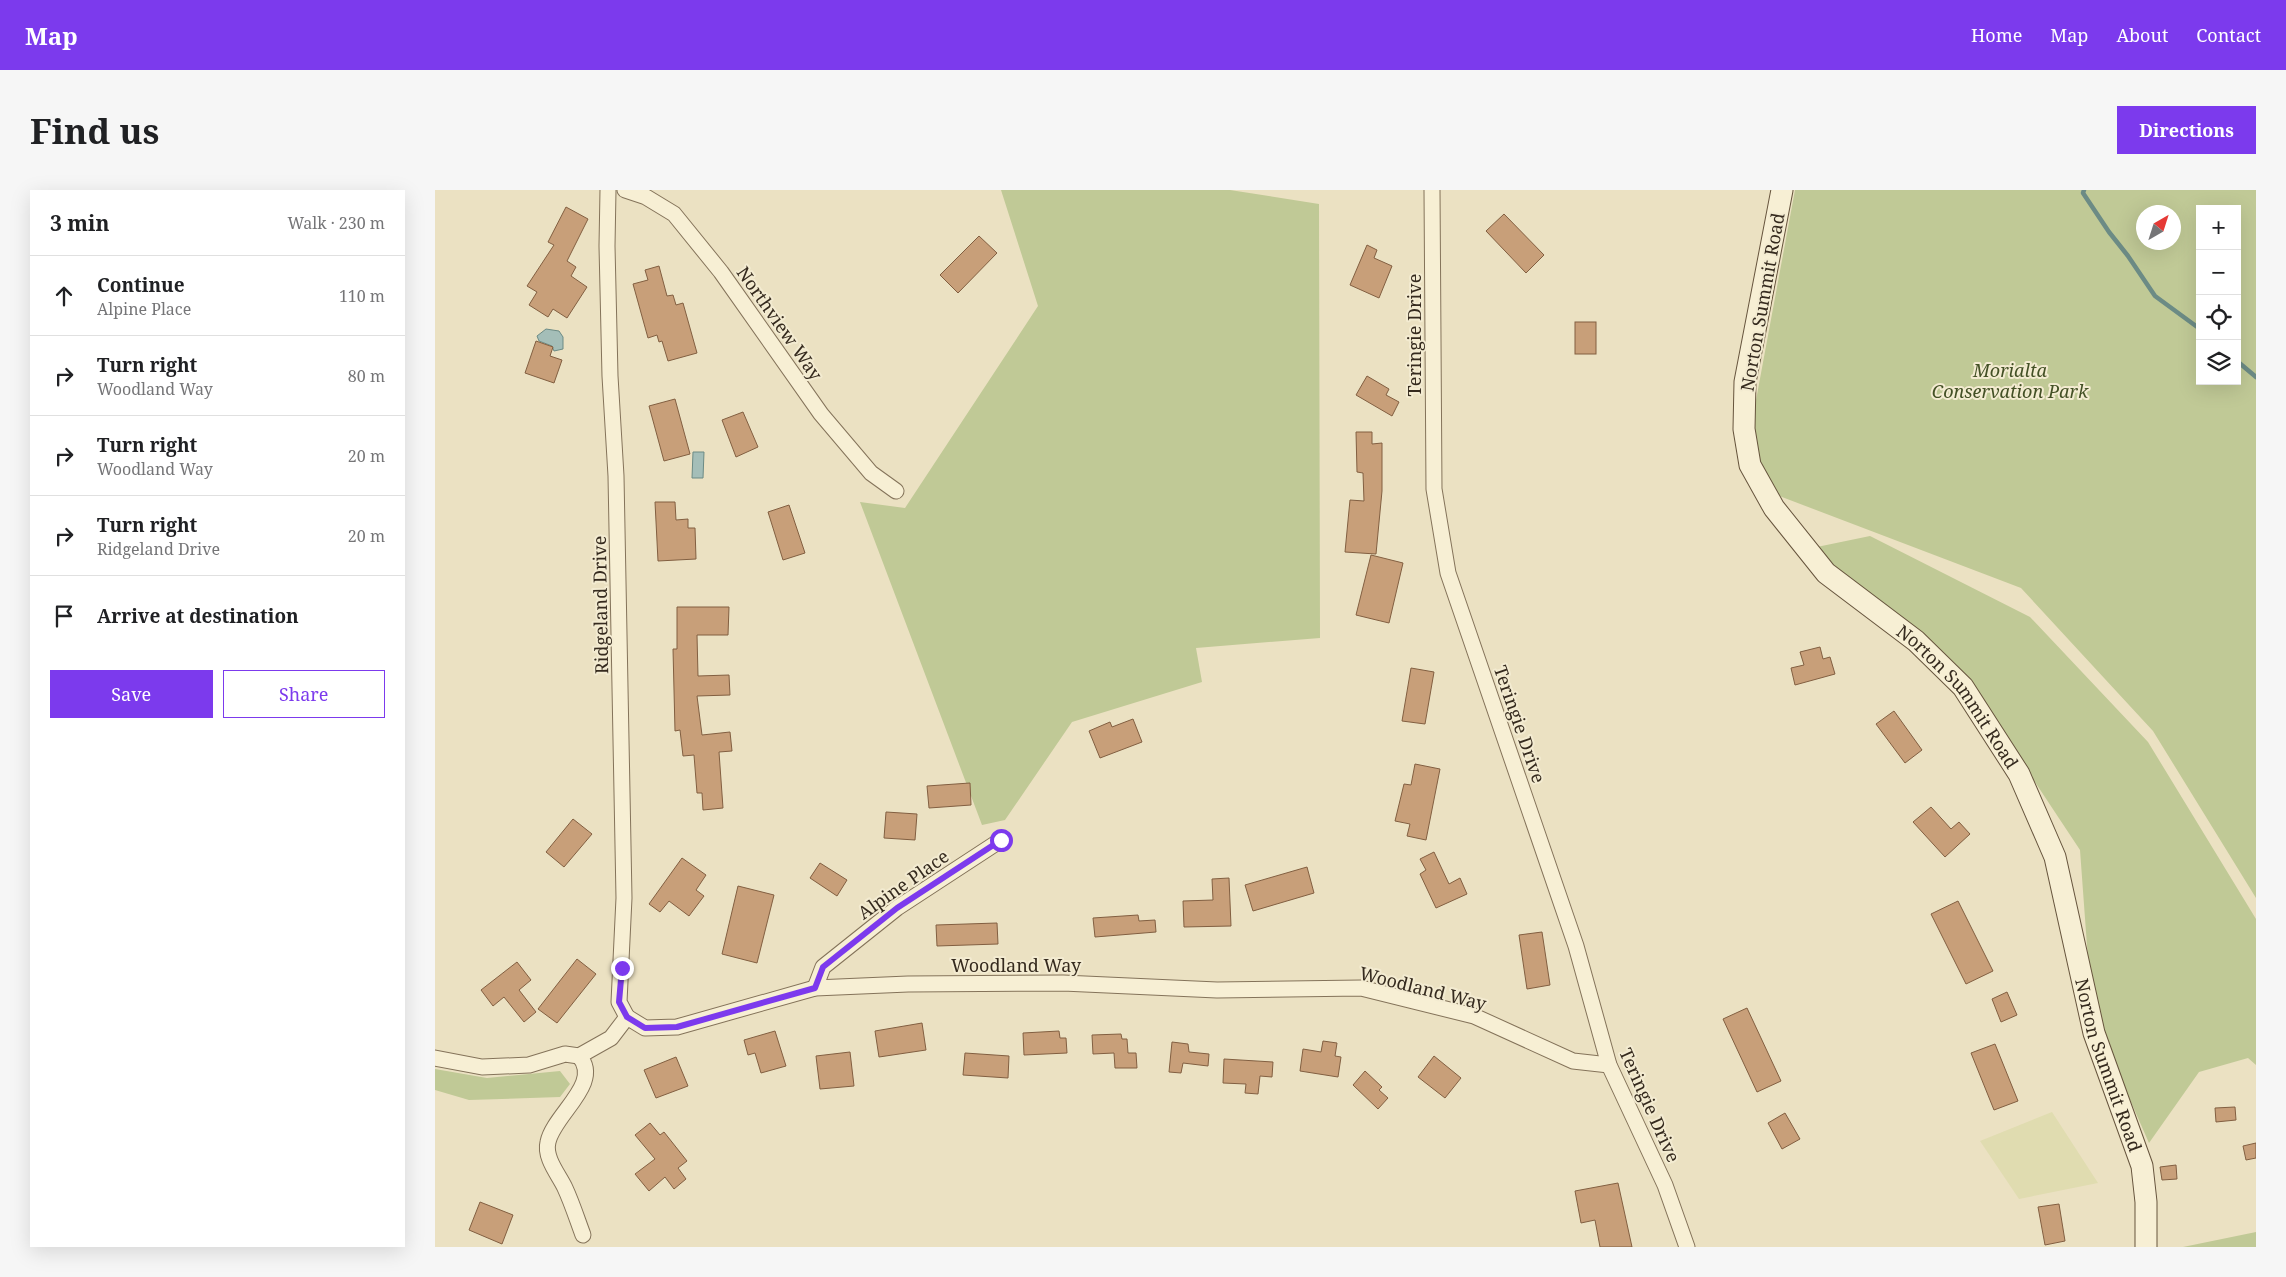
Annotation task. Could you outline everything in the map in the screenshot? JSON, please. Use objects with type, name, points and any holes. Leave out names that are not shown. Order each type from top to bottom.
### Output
[{"type":"main road","name":"Norton Summit Road","points":[[1782,190],[1745,382],[1744,420],[1750,465],[1774,508],[1827,573],[1916,640],[1963,687],[2019,774],[2055,856],[2094,1032],[2142,1166],[2146,1202],[2147,1247]]},
{"type":"street","name":"Ridgeland Drive","points":[[608,190],[607,246],[616,476],[624,888],[619,1002],[627,1017]]},
{"type":"street","name":"Northview Way","points":[[625,190],[646,196],[674,214],[721,272],[821,414],[871,473],[896,491]]},
{"type":"street","name":"Teringie Drive","points":[[1432,190],[1434,489],[1448,573],[1576,946],[1609,1065],[1665,1185],[1687,1247]]},
{"type":"street","name":"Alpine Place","points":[[815,988],[823,967],[830,961],[897,908],[1001,840]]},
{"type":"street","name":"Woodland Way","points":[[627,1017],[645,1028],[677,1027],[815,988],[908,984],[1063,983],[1217,990],[1361,988],[1474,1016],[1573,1061],[1609,1065]]},
{"type":"street","points":[[579,1056],[611,1038],[627,1017]]},
{"type":"street","points":[[435,1058],[482,1066],[529,1065],[565,1054],[579,1056],[586,1063],[587,1076],[577,1095],[555,1123],[547,1144],[551,1162],[565,1187],[583,1235]]},
{"type":"shaded area","points":[[2052,1112],[2098,1183],[2019,1199],[1980,1141]]},
{"type":"green space","points":[[1001,190],[1230,190],[1319,204],[1320,638],[1196,648],[1202,682],[1072,722],[1005,820],[982,825],[860,502],[905,508],[1038,306]]},
{"type":"green space","name":"Morialta Conservation Park","points":[[1795,190],[2256,190],[2256,898],[2153,731],[2021,588],[1774,494],[1746,454]]},
{"type":"green space","points":[[1870,536],[2030,617],[2148,742],[2256,919],[2256,1065],[2248,1058],[2199,1072],[2149,1143],[2105,1043],[2089,973],[2080,850],[1964,675],[1812,548]]},
{"type":"green space","points":[[435,1069],[487,1078],[560,1071],[570,1084],[560,1097],[469,1100],[435,1090]]},
{"type":"green space","points":[[2256,1232],[2256,1247],[2183,1247]]},
{"type":"water","points":[[546,329],[559,331],[563,337],[563,349],[554,351],[552,346],[539,341],[537,336]]},
{"type":"water","points":[[693,452],[704,452],[703,478],[692,478]]},
{"type":"building","points":[[566,207],[588,219],[567,261],[576,267],[571,276],[587,287],[567,318],[553,309],[548,317],[529,305],[537,292],[527,286],[554,245],[548,242]]},
{"type":"building","points":[[1504,214],[1544,255],[1526,273],[1486,231]]},
{"type":"building","points":[[979,236],[997,253],[958,293],[940,275]]},
{"type":"building","points":[[1367,245],[1377,250],[1374,258],[1392,266],[1379,298],[1350,285]]},
{"type":"building","points":[[659,266],[667,296],[673,295],[676,305],[683,303],[697,353],[668,361],[662,341],[659,342],[657,335],[648,338],[633,284],[648,280],[645,270]]},
{"type":"building","points":[[1575,322],[1596,322],[1596,354],[1575,354]]},
{"type":"building","points":[[536,341],[553,347],[550,356],[562,360],[554,383],[525,373]]},
{"type":"building","points":[[1367,376],[1389,389],[1386,395],[1399,402],[1392,416],[1356,395]]},
{"type":"building","points":[[675,399],[690,454],[664,461],[649,406]]},
{"type":"building","points":[[743,412],[758,447],[736,457],[722,420]]},
{"type":"building","points":[[1356,432],[1372,432],[1372,444],[1382,443],[1382,491],[1376,554],[1345,552],[1350,500],[1364,501],[1363,473],[1357,472]]},
{"type":"building","points":[[655,502],[675,502],[676,520],[688,519],[688,528],[695,528],[696,559],[658,561]]},
{"type":"building","points":[[789,505],[805,553],[783,560],[768,512]]},
{"type":"building","points":[[1371,555],[1403,563],[1389,623],[1356,615]]},
{"type":"building","points":[[677,607],[729,607],[728,635],[697,635],[698,676],[729,675],[730,695],[697,696],[702,735],[730,732],[732,751],[719,752],[723,808],[703,810],[702,793],[697,793],[694,755],[683,756],[680,730],[675,731],[673,649],[677,649]]},
{"type":"building","points":[[1820,647],[1823,659],[1830,657],[1835,674],[1795,685],[1791,668],[1804,665],[1800,652]]},
{"type":"building","points":[[1411,668],[1434,672],[1425,724],[1402,721]]},
{"type":"building","points":[[1894,711],[1922,750],[1905,763],[1876,724]]},
{"type":"building","points":[[1133,719],[1142,742],[1100,758],[1089,731],[1110,722],[1112,727]]},
{"type":"building","points":[[1415,764],[1440,769],[1426,840],[1407,836],[1410,824],[1395,821],[1404,784],[1411,785]]},
{"type":"building","points":[[970,783],[971,805],[929,808],[927,786]]},
{"type":"building","points":[[1931,807],[1951,829],[1959,822],[1970,834],[1945,857],[1913,822]]},
{"type":"building","points":[[886,812],[917,814],[915,840],[884,838]]},
{"type":"building","points":[[573,819],[592,834],[564,867],[546,852]]},
{"type":"building","points":[[1434,852],[1449,884],[1460,878],[1467,894],[1436,908],[1420,874],[1426,870],[1420,859]]},
{"type":"building","points":[[682,858],[706,875],[696,890],[704,896],[689,916],[669,901],[660,912],[649,904]]},
{"type":"building","points":[[820,863],[847,880],[837,896],[810,878]]},
{"type":"building","points":[[1307,867],[1314,893],[1253,911],[1245,885]]},
{"type":"building","points":[[1229,878],[1231,926],[1184,927],[1183,901],[1213,900],[1212,879]]},
{"type":"building","points":[[738,886],[774,895],[757,963],[722,954]]},
{"type":"building","points":[[1958,901],[1993,971],[1966,984],[1931,914]]},
{"type":"building","points":[[1138,915],[1139,921],[1155,920],[1156,932],[1095,937],[1093,918]]},
{"type":"building","points":[[997,923],[998,944],[937,946],[936,925]]},
{"type":"building","points":[[1542,932],[1550,985],[1527,989],[1519,935]]},
{"type":"building","points":[[577,959],[596,974],[557,1023],[538,1009]]},
{"type":"building","points":[[517,962],[531,980],[519,990],[536,1012],[524,1022],[504,997],[493,1006],[481,990]]},
{"type":"building","points":[[2007,992],[2017,1015],[2001,1022],[1992,999]]},
{"type":"building","points":[[1747,1008],[1781,1081],[1757,1092],[1723,1019]]},
{"type":"building","points":[[922,1023],[926,1050],[879,1057],[875,1031]]},
{"type":"building","points":[[775,1031],[786,1066],[761,1073],[755,1053],[748,1055],[744,1040]]},
{"type":"building","points":[[1059,1031],[1060,1038],[1066,1038],[1067,1053],[1024,1055],[1023,1033]]},
{"type":"building","points":[[1121,1034],[1122,1039],[1127,1039],[1128,1053],[1136,1053],[1137,1068],[1115,1068],[1114,1053],[1093,1054],[1092,1035]]},
{"type":"building","points":[[1323,1041],[1337,1043],[1335,1056],[1341,1057],[1338,1077],[1300,1071],[1303,1049],[1321,1052]]},
{"type":"building","points":[[1172,1042],[1188,1044],[1189,1052],[1209,1054],[1208,1066],[1183,1063],[1181,1073],[1169,1072]]},
{"type":"building","points":[[1995,1044],[2018,1101],[1994,1110],[1971,1053]]},
{"type":"building","points":[[850,1052],[854,1086],[820,1089],[816,1056]]},
{"type":"building","points":[[965,1053],[1009,1056],[1008,1078],[963,1075]]},
{"type":"building","points":[[1434,1056],[1461,1078],[1445,1098],[1418,1077]]},
{"type":"building","points":[[676,1057],[688,1086],[656,1098],[644,1070]]},
{"type":"building","points":[[1224,1059],[1273,1062],[1272,1077],[1260,1076],[1258,1094],[1245,1093],[1246,1084],[1223,1083]]},
{"type":"building","points":[[1365,1071],[1382,1087],[1379,1090],[1388,1098],[1378,1109],[1353,1085]]},
{"type":"building","points":[[2235,1107],[2236,1120],[2216,1122],[2215,1108]]},
{"type":"building","points":[[1785,1113],[1800,1139],[1782,1149],[1768,1123]]},
{"type":"building","points":[[650,1123],[660,1135],[664,1132],[687,1161],[678,1168],[686,1179],[674,1189],[665,1177],[649,1191],[635,1174],[655,1159],[635,1135]]},
{"type":"building","points":[[2256,1143],[2256,1158],[2246,1160],[2243,1146]]},
{"type":"building","points":[[2176,1165],[2177,1179],[2162,1180],[2160,1167]]},
{"type":"building","points":[[1618,1183],[1632,1247],[1600,1247],[1595,1220],[1581,1223],[1575,1191]]},
{"type":"building","points":[[480,1202],[513,1215],[502,1244],[469,1230]]},
{"type":"building","points":[[2059,1204],[2065,1241],[2045,1245],[2038,1207]]},
{"type":"waterway","points":[[2084,190],[2083,193],[2109,232],[2155,296],[2196,326]]},
{"type":"waterway","points":[[2241,364],[2256,377]]},
{"type":"route","points":[[622,968],[619,1002],[627,1017],[645,1028],[677,1027],[815,988],[823,967],[897,908],[1001,840]]}]
